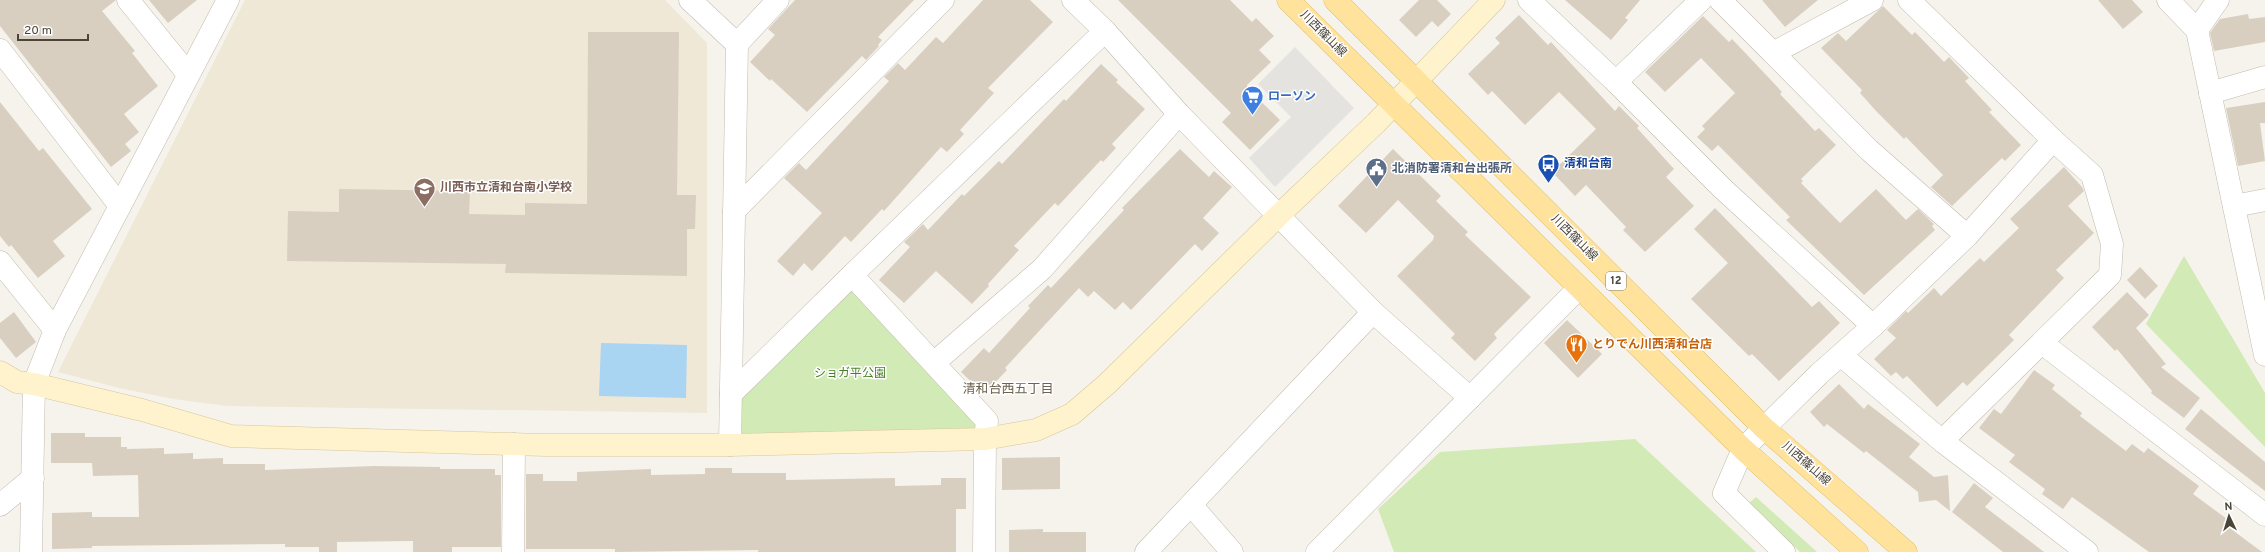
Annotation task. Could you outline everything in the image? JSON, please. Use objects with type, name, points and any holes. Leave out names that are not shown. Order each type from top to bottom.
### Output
[{"type":"main road","name":"川西篠山線","points":[[1288,0],[1393,106],[1743,449],[1857,552]]},
{"type":"main road","name":"川西篠山線","points":[[1335,0],[1764,428],[1906,552]]},
{"type":"street","points":[[128,0],[188,74]]},
{"type":"street","points":[[31,552],[34,384],[55,330],[228,0]]},
{"type":"street","points":[[690,0],[737,44]]},
{"type":"street","points":[[730,445],[737,44],[778,0]]},
{"type":"street","points":[[734,211],[943,0]]},
{"type":"street","points":[[1073,0],[1105,31],[1179,114],[1373,312],[1470,398]]},
{"type":"street","points":[[0,372],[17,382],[34,384],[142,410],[231,436],[514,444],[730,445],[985,439],[1036,430],[1072,414],[1107,384],[1279,215],[1393,106],[1494,0]]},
{"type":"street","points":[[1529,0],[1616,82],[1723,189],[1873,326]]},
{"type":"street","points":[[1616,82],[1701,0]]},
{"type":"street","points":[[1720,0],[1869,150],[1967,236]]},
{"type":"street","points":[[1772,53],[1872,0]]},
{"type":"street","points":[[1909,0],[2053,140],[2092,175],[2112,244],[2110,275],[1942,441]]},
{"type":"street","points":[[2168,0],[2197,30],[2234,206],[2262,325],[2265,354]]},
{"type":"street","points":[[2197,30],[2218,0]]},
{"type":"street","points":[[731,394],[1105,31]]},
{"type":"street","points":[[0,50],[120,206]]},
{"type":"street","points":[[2210,92],[2265,76]]},
{"type":"street","points":[[935,362],[1042,269],[1179,114]]},
{"type":"street","points":[[1784,552],[1724,494],[1743,449],[1819,374],[1842,356],[1967,236],[2053,140]]},
{"type":"street","points":[[2234,206],[2265,200]]},
{"type":"street","points":[[0,262],[55,330]]},
{"type":"street","points":[[852,275],[935,362],[987,420],[985,439],[984,552]]},
{"type":"street","points":[[1317,552],[1579,288]]},
{"type":"street","points":[[1146,552],[1192,506],[1373,312]]},
{"type":"street","points":[[2042,343],[2265,515]]},
{"type":"street","points":[[1842,356],[1942,441],[2087,552]]},
{"type":"street","points":[[513,552],[514,444]]},
{"type":"street","points":[[0,505],[33,478]]},
{"type":"street","points":[[1192,506],[1232,552]]},
{"type":"shaded area","name":"川西市立清和台南小学校","points":[[245,0],[665,0],[707,43],[707,413],[227,406],[173,399],[119,388],[58,372]]},
{"type":"shaded area","points":[[1295,47],[1354,108],[1275,187],[1249,158],[1291,117],[1258,84]]},
{"type":"green space","points":[[2184,256],[2265,393],[2265,447],[2146,324]]},
{"type":"green space","name":"ショガ平公園","points":[[852,275],[987,421],[985,439],[730,445],[731,394]]},
{"type":"green space","points":[[1635,439],[1756,552],[1394,552],[1378,509],[1440,452]]},
{"type":"green space","points":[[1756,497],[1817,552],[1800,552],[1749,503]]},
{"type":"water","points":[[601,343],[687,345],[686,398],[599,396]]},
{"type":"building","points":[[0,0],[116,0],[102,11],[135,51],[132,53],[158,86],[124,114],[139,132],[125,144],[131,151],[111,167],[0,26]]},
{"type":"building","points":[[149,0],[197,0],[168,23]]},
{"type":"building","points":[[795,0],[914,0],[878,37],[882,40],[878,45],[879,46],[866,60],[862,56],[807,112],[750,62],[775,35],[768,29]]},
{"type":"building","points":[[983,0],[1030,0],[1053,22],[988,88],[994,93],[960,130],[964,134],[947,152],[941,147],[884,211],[882,209],[851,242],[845,236],[812,271],[804,263],[793,276],[777,261],[822,213],[784,178],[799,163],[806,170],[889,81],[884,77],[898,63],[905,70],[936,37],[943,43]]},
{"type":"building","points":[[1118,0],[1230,0],[1252,22],[1256,18],[1274,36],[1259,50],[1271,62],[1247,85],[1247,88],[1280,120],[1250,150],[1222,122],[1231,113]]},
{"type":"building","points":[[1419,0],[1437,0],[1451,14],[1438,27],[1432,21],[1416,37],[1399,20]]},
{"type":"building","points":[[1565,0],[1640,0],[1625,18],[1628,20],[1611,40]]},
{"type":"building","points":[[1762,0],[1818,0],[1785,27]]},
{"type":"building","points":[[2098,0],[2132,0],[2143,12],[2123,29]]},
{"type":"building","points":[[1883,6],[1912,35],[1915,32],[1944,62],[1949,57],[1969,78],[1965,81],[1992,110],[1989,112],[2021,145],[2005,161],[2002,158],[1952,206],[1931,187],[1943,175],[1906,137],[1904,139],[1877,112],[1860,93],[1862,90],[1821,48],[1838,33],[1846,41]]},
{"type":"building","points":[[2248,14],[2249,19],[2265,17],[2265,42],[2214,51],[2210,33],[2220,19]]},
{"type":"building","points":[[1519,15],[1548,45],[1551,42],[1615,111],[1619,106],[1639,126],[1637,128],[1674,169],[1666,177],[1694,206],[1645,252],[1623,230],[1626,227],[1586,185],[1575,196],[1552,172],[1596,129],[1559,92],[1525,125],[1492,91],[1488,95],[1468,74],[1500,43],[1495,38]]},
{"type":"building","points":[[1703,16],[1729,42],[1732,39],[1782,92],[1780,94],[1815,131],[1819,128],[1836,145],[1801,179],[1803,181],[1801,183],[1840,223],[1876,189],[1906,220],[1918,209],[1934,224],[1932,226],[1935,230],[1864,295],[1786,220],[1790,217],[1718,145],[1712,151],[1697,137],[1705,129],[1702,126],[1735,93],[1701,58],[1665,92],[1645,72]]},
{"type":"building","points":[[588,32],[679,32],[677,195],[696,195],[695,229],[687,229],[687,276],[505,273],[506,264],[287,261],[288,211],[339,212],[339,189],[470,191],[469,214],[525,215],[525,203],[587,204]]},
{"type":"building","points":[[1101,64],[1118,80],[1116,82],[1145,109],[1112,144],[1116,148],[1103,162],[1101,160],[1058,206],[1055,203],[1014,246],[1019,250],[972,304],[936,271],[904,303],[879,280],[910,247],[904,242],[923,224],[928,230],[962,194],[964,196],[999,161],[1002,164],[1064,99],[1066,101]]},
{"type":"building","points":[[0,102],[39,151],[43,148],[92,209],[53,241],[65,256],[38,278],[11,245],[9,247],[0,236]]},
{"type":"building","points":[[2265,102],[2265,123],[2260,123],[2265,161],[2238,166],[2226,108]]},
{"type":"building","points":[[1180,149],[1209,177],[1214,171],[1232,187],[1203,218],[1219,233],[1202,251],[1195,244],[1131,310],[1123,302],[1115,310],[1094,291],[1088,297],[1079,288],[1005,368],[1007,370],[984,394],[961,372],[984,348],[989,353],[1030,308],[1028,306],[1048,285],[1051,288],[1124,210],[1122,208]]},
{"type":"building","points":[[1393,149],[1441,196],[1436,201],[1468,232],[1465,235],[1531,297],[1494,334],[1497,338],[1475,361],[1451,338],[1455,334],[1397,276],[1433,240],[1434,236],[1398,200],[1366,233],[1338,206]]},
{"type":"building","points":[[2064,167],[2084,191],[2068,206],[2094,233],[2056,270],[2064,278],[2009,335],[2014,340],[1967,386],[1963,382],[1937,407],[1907,376],[1903,379],[1896,372],[1891,376],[1874,359],[1896,338],[1887,330],[1906,311],[1908,313],[1934,288],[1941,296],[1980,258],[1984,262],[2019,228],[2010,219]]},
{"type":"building","points":[[1715,208],[1812,307],[1819,301],[1840,323],[1779,381],[1752,354],[1749,356],[1691,299],[1728,263],[1694,229]]},
{"type":"building","points":[[2140,267],[2158,286],[2145,299],[2127,280]]},
{"type":"building","points":[[2127,292],[2149,315],[2136,328],[2166,364],[2161,367],[2200,398],[2184,418],[2151,393],[2152,391],[2117,349],[2115,351],[2092,327]]},
{"type":"building","points":[[14,312],[36,342],[16,358],[0,338],[0,323]]},
{"type":"building","points":[[1567,320],[1602,354],[1578,378],[1544,343]]},
{"type":"building","points":[[2034,370],[2055,385],[2052,389],[2082,413],[2080,416],[2126,451],[2132,444],[2144,453],[2148,448],[2199,486],[2193,494],[2227,519],[2223,523],[2262,552],[2149,552],[2072,497],[2063,509],[2042,494],[2045,489],[2009,462],[2015,455],[1979,428],[1994,409],[2001,414]]},
{"type":"building","points":[[1839,384],[1864,409],[1868,404],[1920,444],[1909,457],[1934,477],[1948,475],[1950,511],[1936,500],[1919,502],[1918,492],[1866,451],[1864,453],[1827,424],[1824,427],[1810,412]]},
{"type":"building","points":[[2201,409],[2265,462],[2265,491],[2185,429]]},
{"type":"building","points":[[51,433],[85,433],[85,437],[121,437],[121,447],[127,447],[127,449],[164,448],[164,454],[193,453],[193,459],[223,458],[223,464],[265,464],[265,470],[374,466],[440,467],[440,469],[495,469],[495,475],[501,475],[501,547],[452,547],[452,552],[413,552],[413,541],[337,542],[337,552],[319,552],[319,547],[285,547],[285,544],[92,546],[92,548],[52,549],[52,513],[92,512],[92,517],[139,517],[138,475],[93,476],[92,463],[51,463]]},
{"type":"building","points":[[1060,457],[1060,489],[1002,490],[1002,458]]},
{"type":"building","points":[[705,468],[732,468],[732,473],[786,473],[786,480],[895,478],[895,486],[941,485],[941,478],[966,478],[966,509],[956,509],[956,552],[758,552],[758,550],[615,552],[615,549],[526,549],[526,474],[543,474],[543,481],[577,481],[577,472],[651,469],[651,475],[705,474]]},
{"type":"building","points":[[1974,483],[1993,498],[1985,507],[2044,552],[2003,552],[1952,512]]},
{"type":"building","points":[[1043,529],[1043,532],[1086,532],[1086,552],[1009,552],[1009,530]]},
{"type":"place","name":"ローソン","points":[[1252,116]]},
{"type":"place","name":"清和台南","points":[[1549,184]]},
{"type":"place","name":"北消防署清和台出張所","points":[[1377,188]]},
{"type":"place","name":"川西市立清和台南小学校","points":[[424,208]]},
{"type":"place","name":"とりでん川西清和台店","points":[[1577,364]]},
{"type":"district","name":"清和台西五丁目","points":[[1008,390]]}]
